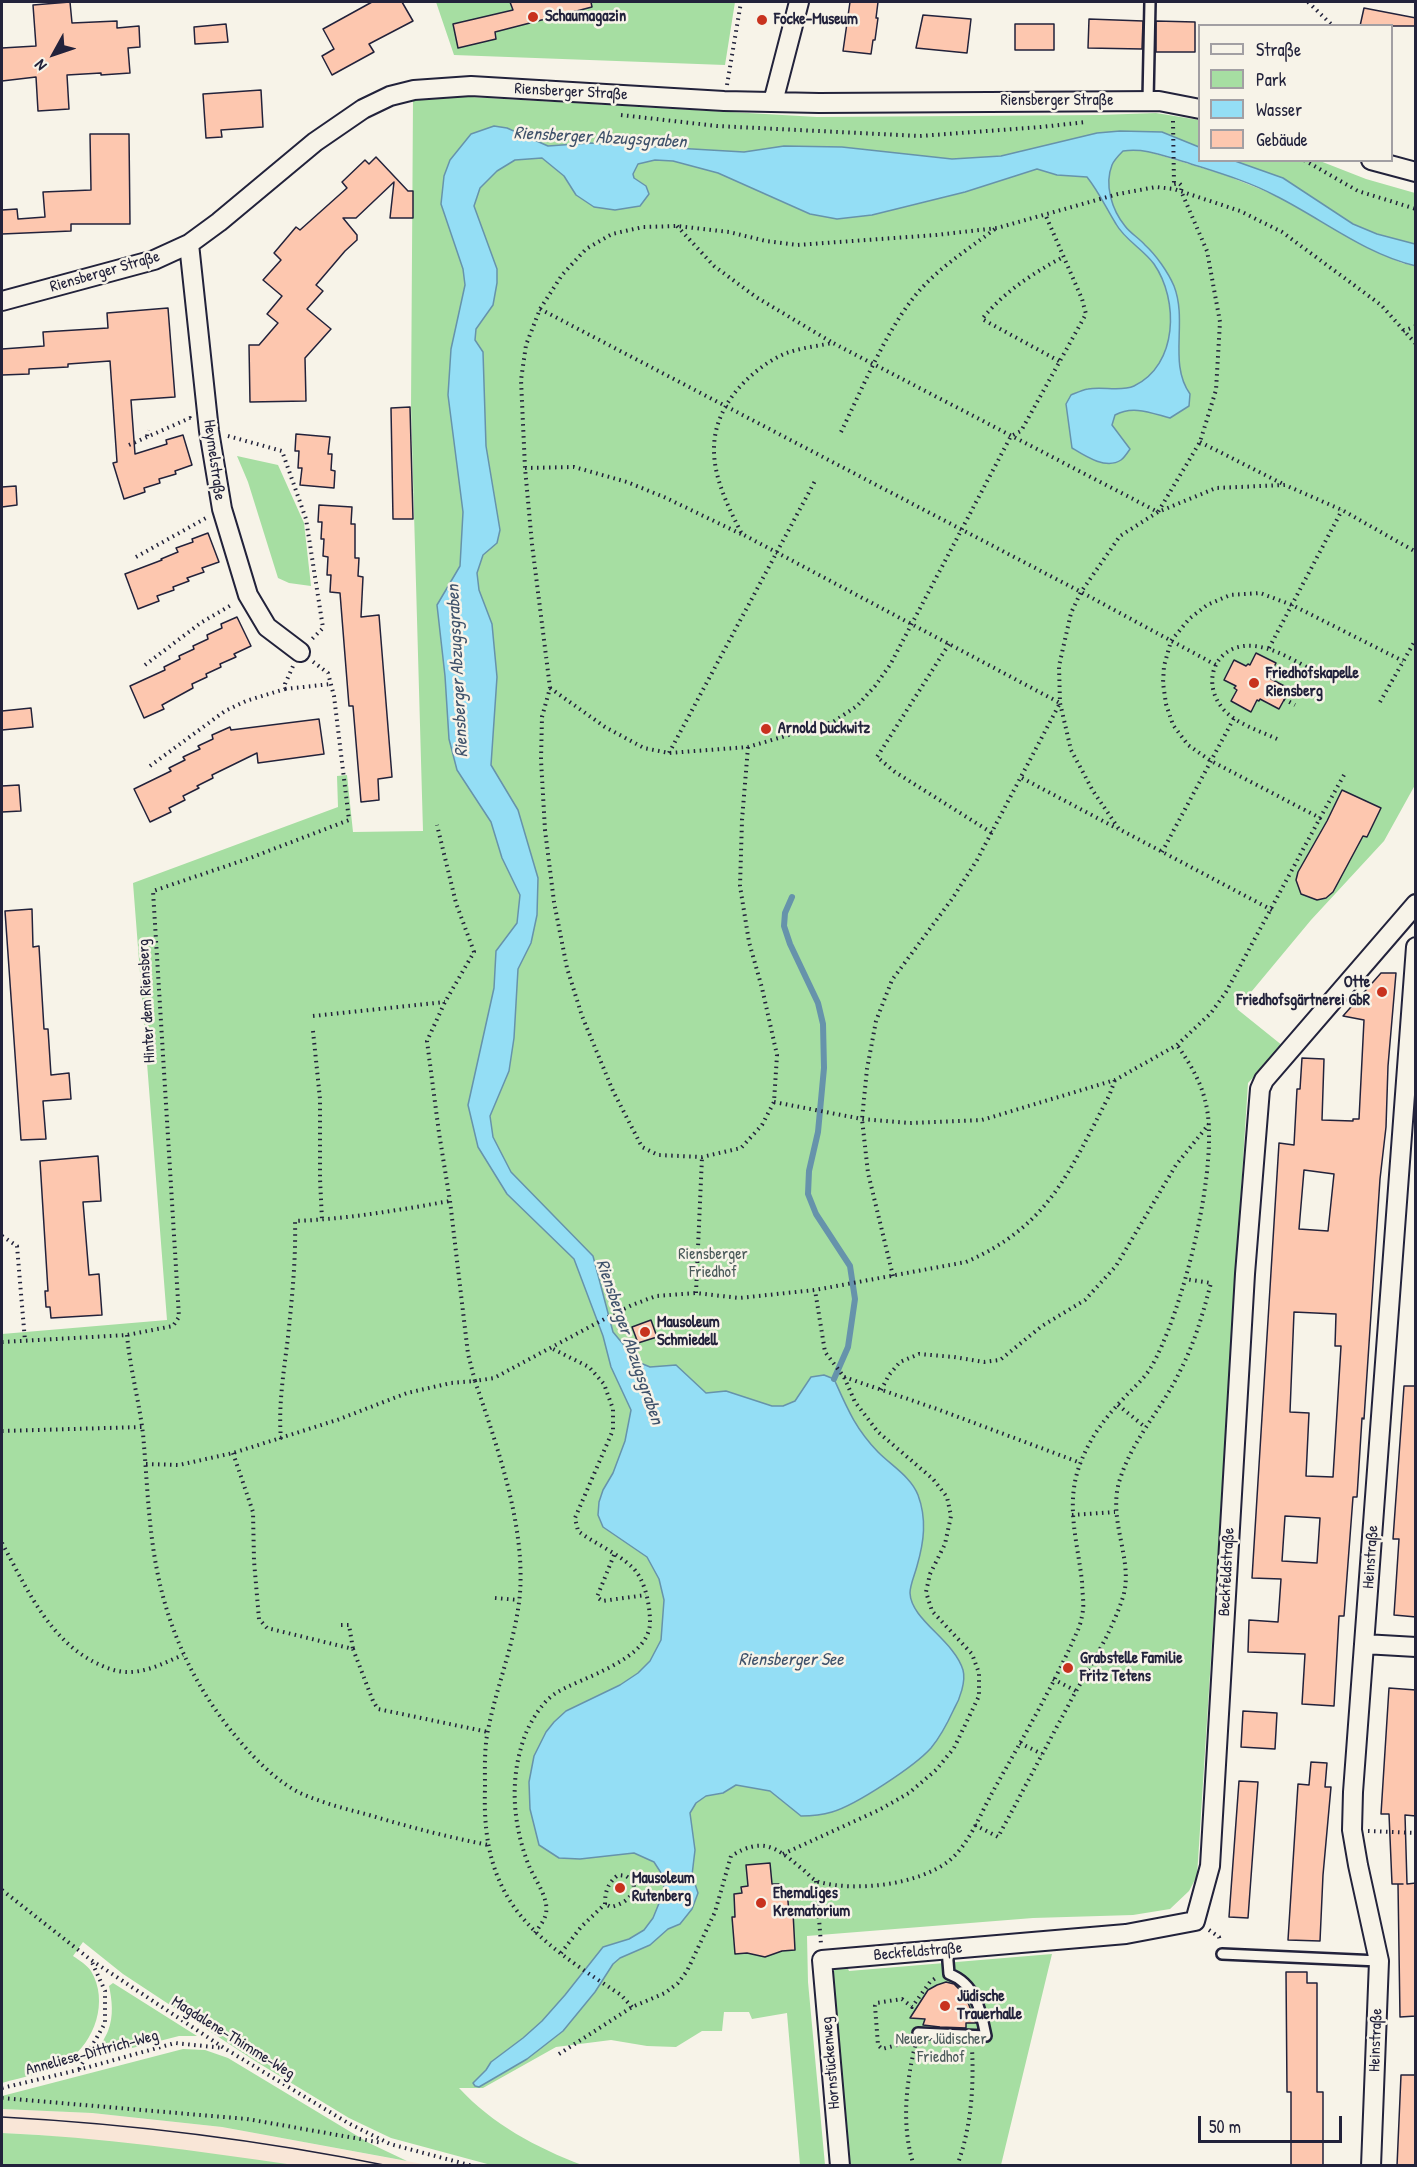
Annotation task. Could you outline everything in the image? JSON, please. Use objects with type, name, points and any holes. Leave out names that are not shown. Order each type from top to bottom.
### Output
[{"type":"street","points":[[773,102],[799,2]]},
{"type":"street","name":"Riensberger Straße","points":[[2,301],[144,263],[189,244],[315,142],[363,109],[390,96],[414,90],[471,86],[773,102],[1148,101],[1172,102],[1198,108]]},
{"type":"street","points":[[1378,162],[1416,172]]},
{"type":"street","name":"Heymelstraße","points":[[189,244],[209,431],[222,509],[248,595],[267,627],[300,652]]},
{"type":"street","name":"Beckfeldstraße","points":[[822,1960],[1134,1933],[1195,1921],[1210,1866],[1245,1274],[1260,1089],[1264,1080],[1416,904]]},
{"type":"street","name":"Heinstraße","points":[[1371,2166],[1379,1961],[1352,1830],[1353,1792],[1416,947]]},
{"type":"street","points":[[1364,1644],[1416,1647]]},
{"type":"street","name":"Hornstückenweg","points":[[822,1960],[840,2166]]},
{"type":"lane","points":[[1148,101],[1150,2]]},
{"type":"lane","points":[[918,2033],[986,2036],[980,2008],[970,1989],[962,1981],[949,1974],[947,1949]]},
{"type":"lane","points":[[1222,1954],[1379,1961]]},
{"type":"path","points":[[724,100],[741,2]]},
{"type":"path","points":[[1308,2],[1331,24]]},
{"type":"path","points":[[1173,129],[1174,187]]},
{"type":"path","points":[[1308,162],[1358,190],[1416,209]]},
{"type":"path","points":[[748,747],[740,886],[749,942],[777,1055],[774,1102],[762,1125],[741,1148],[702,1157],[658,1155],[642,1147],[613,1091],[582,1016],[567,968],[554,902],[544,830],[541,760],[542,717],[550,688],[525,468],[521,380],[526,345],[540,309],[562,275],[586,249],[612,234],[643,226],[677,226],[729,232],[766,241],[797,245],[936,235],[997,228],[1092,200],[1156,187],[1174,187],[1179,183],[1207,251],[1220,322],[1216,390],[1200,442],[1158,512]]},
{"type":"path","points":[[1181,191],[1240,211],[1282,232],[1381,305],[1416,344]]},
{"type":"path","points":[[550,688],[605,727],[644,748],[669,753],[748,747],[833,722],[856,706],[875,687],[890,665],[1011,436],[1021,431],[1086,314],[1045,214]]},
{"type":"path","points":[[677,226],[714,266],[756,297],[833,343],[1158,512]]},
{"type":"path","points":[[841,432],[875,363],[911,301],[940,270],[997,228]]},
{"type":"path","points":[[1059,361],[982,319],[998,300],[1029,275],[1063,256]]},
{"type":"path","points":[[540,309],[1081,591],[1216,665]]},
{"type":"path","points":[[1403,331],[1416,326]]},
{"type":"path","points":[[742,534],[719,486],[714,459],[715,432],[725,405],[750,375],[783,354],[833,343]]},
{"type":"path","points":[[129,445],[190,418],[209,431],[282,451],[306,519],[323,628],[300,652],[285,684],[285,689]]},
{"type":"path","points":[[147,436],[148,430]]},
{"type":"path","points":[[1200,442],[1285,485],[1342,510],[1416,552]]},
{"type":"path","points":[[525,468],[574,467],[627,482],[664,497],[742,534],[1060,703]]},
{"type":"path","points":[[669,753],[815,482]]},
{"type":"path","points":[[1119,829],[1093,791],[1071,750],[1060,703],[1059,666],[1071,613],[1081,591],[1120,536],[1158,512],[1216,488],[1285,485]]},
{"type":"path","points":[[136,556],[222,509]]},
{"type":"path","points":[[1269,648],[1342,510]]},
{"type":"path","points":[[1320,818],[1211,761],[1188,745],[1173,725],[1166,704],[1163,683],[1164,666],[1171,641],[1189,620],[1208,605],[1230,595],[1260,593],[1292,605],[1403,662]]},
{"type":"path","points":[[146,666],[202,622],[248,595]]},
{"type":"path","points":[[1380,702],[1416,639]]},
{"type":"path","points":[[949,644],[877,757],[895,772],[992,833]]},
{"type":"path","points":[[1277,739],[1234,718],[1224,710],[1211,684],[1216,665],[1221,657],[1242,646],[1252,645],[1269,648],[1314,671]]},
{"type":"path","points":[[150,766],[225,711],[246,701],[285,689],[331,684],[328,673],[300,652]]},
{"type":"path","points":[[1408,653],[1416,657]]},
{"type":"path","name":"Hinter dem Riensberg","points":[[2,1342],[127,1335],[173,1326],[179,1317],[153,891],[250,858],[348,820],[331,684]]},
{"type":"path","points":[[1284,699],[1295,705]]},
{"type":"path","points":[[893,1276],[868,1173],[862,1119],[867,1069],[876,1021],[892,980],[952,899],[992,833],[1060,703]]},
{"type":"path","points":[[1162,852],[1234,718]]},
{"type":"path","points":[[774,1102],[862,1119],[910,1123],[982,1120],[1115,1080],[1177,1044],[1211,1012],[1226,992],[1344,775]]},
{"type":"path","points":[[1022,778],[1272,910]]},
{"type":"path","points":[[437,825],[456,903],[474,952],[445,1002],[427,1041],[450,1201],[468,1354],[512,1501],[519,1560],[519,1600],[516,1624],[488,1732],[484,1806],[488,1845],[496,1877],[508,1899],[535,1933],[621,1995],[632,2007]]},
{"type":"path","points":[[313,1016],[445,1002]]},
{"type":"path","points":[[313,1031],[320,1100],[322,1220]]},
{"type":"path","points":[[559,2054],[632,2007],[665,1993],[678,1983],[687,1971],[715,1912],[731,1856],[748,1845],[762,1844],[783,1854],[816,1881],[857,1886],[892,1883],[927,1875],[951,1859],[975,1825],[1079,1630],[1084,1608],[1072,1515],[1074,1487],[1090,1439],[1148,1373],[1158,1356],[1175,1314],[1185,1278],[1208,1164],[1209,1124],[1205,1100],[1193,1068],[1177,1044]]},
{"type":"path","points":[[146,1464],[179,1466],[233,1453],[281,1439],[407,1393],[451,1383],[494,1378],[610,1316],[656,1296],[696,1293],[739,1298],[815,1290],[966,1262],[989,1252],[1014,1236],[1040,1213],[1058,1190],[1109,1096],[1115,1080]]},
{"type":"path","points":[[881,1390],[889,1375],[900,1362],[919,1354],[984,1362],[1000,1360],[1042,1326],[1085,1300],[1116,1266],[1176,1165],[1209,1124]]},
{"type":"path","points":[[696,1293],[702,1157]]},
{"type":"path","points":[[281,1439],[279,1419],[294,1283],[295,1221],[322,1220],[400,1210],[450,1201]]},
{"type":"path","points":[[2,1236],[17,1246],[25,1341]]},
{"type":"path","points":[[975,1825],[998,1837],[1096,1657],[1123,1599],[1124,1556],[1115,1512],[1117,1488],[1132,1448],[1181,1370],[1195,1337],[1211,1283],[1185,1278]]},
{"type":"path","points":[[783,1854],[879,1810],[909,1793],[936,1770],[954,1748],[979,1696],[979,1673],[972,1654],[932,1611],[926,1592],[930,1574],[945,1544],[951,1516],[947,1497],[933,1479],[878,1432],[855,1402],[844,1377],[825,1352],[815,1290]]},
{"type":"path","points":[[127,1335],[142,1427],[156,1563],[164,1602],[183,1655],[212,1707],[246,1750],[278,1779],[300,1792],[332,1805],[392,1822],[488,1845]]},
{"type":"path","points":[[535,1933],[546,1914],[545,1901],[523,1850],[516,1821],[515,1774],[520,1748],[537,1712],[554,1694],[627,1658],[642,1642],[650,1625],[649,1602],[633,1568],[578,1531],[575,1518],[614,1430],[613,1409],[604,1384],[590,1367],[550,1348]]},
{"type":"path","points":[[844,1377],[1081,1463]]},
{"type":"path","points":[[1118,1405],[1145,1427]]},
{"type":"path","points":[[2,1431],[142,1427]]},
{"type":"path","points":[[233,1453],[253,1512],[259,1619],[267,1628],[353,1649]]},
{"type":"path","points":[[1072,1515],[1115,1512]]},
{"type":"path","points":[[2,1543],[47,1621],[66,1643],[85,1658],[107,1669],[129,1673],[152,1668],[183,1655]]},
{"type":"path","points":[[614,1555],[597,1597],[602,1600],[646,1595]]},
{"type":"path","points":[[495,1598],[519,1600]]},
{"type":"path","points":[[341,1625],[349,1625],[353,1649],[378,1709],[488,1732]]},
{"type":"path","points":[[1053,1679],[1076,1691]]},
{"type":"path","points":[[1020,1743],[1042,1754]]},
{"type":"path","points":[[1352,1830],[1416,1833]]},
{"type":"path","points":[[561,1953],[581,1927],[605,1904],[606,1890],[611,1880],[618,1875],[626,1876],[633,1881],[633,1893],[625,1901],[611,1907],[605,1904]]},
{"type":"path","points":[[816,1881],[822,1960]]},
{"type":"path","name":"Magdalene-Thimme-Weg","points":[[2,1890],[91,1960],[224,2048],[348,2123],[390,2144],[472,2166]]},
{"type":"path","points":[[1195,1921],[1219,1937],[1222,1954]]},
{"type":"path","points":[[78,2070],[105,2023],[105,1991],[91,1960]]},
{"type":"path","points":[[914,2166],[908,2137],[907,2094],[916,2041],[882,2049],[879,2045],[875,2006],[876,2003],[902,2000],[912,2007],[930,1982],[938,1976],[949,1974]]},
{"type":"path","points":[[957,2166],[966,2139],[970,2116],[973,2081],[971,2036]]},
{"type":"path","name":"Anneliese-Dittrich-Weg","points":[[2,2088],[175,2043],[224,2048]]},
{"type":"path","points":[[2,2098],[247,2119],[390,2144]]},
{"type":"shaded area","points":[[2,2109],[92,2113],[222,2127],[428,2165],[294,2165],[41,2135],[2,2133]]},
{"type":"green space","points":[[436,2],[735,2],[725,65],[454,55]]},
{"type":"green space","name":"Riensberger Friedhof","points":[[436,95],[817,117],[1156,113],[1198,120],[1198,147],[1162,132],[1097,133],[1001,156],[952,159],[842,147],[784,146],[744,152],[590,143],[548,146],[507,128],[495,126],[472,134],[515,160],[542,158],[564,176],[576,195],[646,186],[634,178],[633,174],[638,164],[655,160],[673,161],[719,173],[777,199],[837,219],[872,215],[965,192],[1050,165],[1096,154],[1140,149],[1225,175],[1275,195],[1368,248],[1402,263],[1415,266],[1415,785],[1384,841],[1311,920],[1237,1009],[1283,1046],[1248,1083],[1197,1876],[1189,1891],[1170,1909],[1133,1915],[1033,1918],[807,1936],[808,1982],[825,2165],[800,2165],[787,2013],[752,2019],[749,2012],[724,2012],[722,2031],[702,2031],[676,2047],[647,2046],[611,2040],[556,2047],[483,2088],[459,2088],[486,2113],[516,2134],[582,2165],[491,2165],[391,2138],[349,2118],[255,2061],[123,1974],[83,1942],[73,1956],[91,1971],[99,1995],[99,2008],[92,2032],[77,2053],[60,2065],[44,2072],[2,2083],[2,1334],[167,1320],[133,883],[338,807],[337,776],[347,775],[353,832],[423,831],[411,407],[413,100]]},
{"type":"green space","points":[[1238,162],[1323,162],[1366,179],[1415,193],[1415,244],[1377,234],[1353,224],[1283,178]]},
{"type":"green space","points":[[237,456],[278,465],[304,523],[311,586],[289,583],[278,578],[248,482]]},
{"type":"green space","name":"Neuer Jüdischer Friedhof","points":[[1052,1954],[1001,2165],[849,2165],[831,1977],[837,1963],[845,1962],[849,1971]]},
{"type":"green space","points":[[113,1983],[197,2036],[179,2036],[101,2056],[98,2054],[108,2031],[112,2014],[109,1986]]},
{"type":"green space","points":[[183,2049],[205,2050],[228,2058],[369,2143],[407,2161],[222,2127],[92,2113],[2,2109],[2,2096]]},
{"type":"green space","points":[[2,2133],[112,2141],[294,2165],[2,2165]]},
{"type":"water","name":"Riensberger See","points":[[494,126],[507,128],[548,146],[590,143],[744,152],[784,146],[842,147],[952,159],[1001,156],[1097,133],[1162,132],[1198,147],[1198,162],[1238,162],[1283,178],[1353,224],[1377,234],[1415,244],[1416,266],[1361,245],[1293,205],[1243,181],[1155,153],[1123,151],[1114,161],[1110,173],[1109,189],[1113,205],[1120,220],[1157,259],[1174,286],[1178,300],[1180,369],[1190,394],[1189,406],[1170,418],[1135,410],[1115,415],[1112,425],[1130,449],[1121,460],[1115,463],[1102,463],[1072,448],[1066,404],[1071,395],[1081,391],[1093,388],[1129,388],[1149,376],[1159,363],[1166,348],[1170,331],[1170,313],[1168,295],[1154,264],[1120,230],[1087,177],[1057,175],[1037,169],[965,192],[872,215],[837,219],[810,214],[718,173],[673,161],[655,160],[638,164],[633,174],[634,178],[646,186],[649,194],[640,206],[615,210],[594,207],[576,195],[564,176],[542,158],[515,160],[497,171],[480,188],[474,206],[497,269],[493,305],[476,329],[475,340],[483,352],[486,446],[500,530],[497,543],[483,555],[477,573],[479,590],[492,624],[497,677],[491,765],[518,810],[538,878],[537,915],[531,943],[518,969],[514,1038],[509,1071],[490,1116],[493,1137],[511,1172],[593,1256],[613,1332],[638,1362],[650,1367],[676,1365],[706,1393],[726,1391],[772,1406],[783,1406],[795,1401],[811,1377],[824,1375],[834,1379],[863,1435],[906,1477],[918,1495],[923,1513],[924,1530],[910,1590],[912,1603],[917,1612],[951,1649],[964,1674],[958,1700],[944,1729],[931,1748],[912,1765],[855,1802],[832,1812],[801,1816],[770,1791],[736,1785],[723,1793],[706,1796],[696,1803],[690,1813],[695,1850],[692,1875],[698,1893],[692,1909],[680,1924],[668,1929],[650,1945],[620,1958],[613,1964],[595,1992],[563,2031],[527,2059],[479,2087],[473,2083],[491,2062],[542,2021],[603,1947],[629,1939],[644,1930],[653,1918],[664,1891],[663,1876],[654,1862],[634,1853],[580,1859],[559,1858],[539,1845],[530,1809],[529,1782],[534,1756],[546,1732],[554,1722],[566,1711],[620,1685],[638,1673],[650,1661],[661,1640],[664,1600],[659,1579],[647,1557],[603,1527],[598,1515],[603,1490],[613,1473],[625,1441],[631,1410],[611,1367],[603,1336],[574,1259],[507,1194],[478,1147],[468,1105],[494,988],[496,951],[517,923],[520,895],[502,858],[491,822],[457,770],[449,739],[437,605],[460,566],[463,512],[448,395],[451,349],[465,285],[463,269],[441,204],[444,176],[450,160],[471,134]]},
{"type":"building","points":[[70,2],[72,23],[117,21],[117,28],[139,26],[140,47],[128,48],[130,73],[67,75],[69,109],[38,111],[36,77],[2,81],[2,48],[36,46],[33,5]]},
{"type":"building","points":[[372,2],[402,2],[413,21],[369,44],[374,52],[332,75],[322,56],[334,49],[323,29]]},
{"type":"building","points":[[510,2],[591,2],[592,7],[495,32],[496,39],[458,48],[453,24],[513,10]]},
{"type":"building","points":[[850,2],[878,2],[876,18],[878,18],[871,54],[843,51]]},
{"type":"building","points":[[1364,8],[1416,18],[1415,26],[1360,24]]},
{"type":"building","points":[[923,15],[971,19],[967,53],[916,48]]},
{"type":"building","points":[[1089,19],[1143,21],[1142,49],[1088,48]]},
{"type":"building","points":[[1156,21],[1195,22],[1195,52],[1156,52]]},
{"type":"building","points":[[226,24],[228,42],[195,44],[194,27]]},
{"type":"building","points":[[1015,24],[1054,24],[1054,50],[1015,50]]},
{"type":"building","points":[[261,90],[263,127],[221,130],[222,137],[206,138],[203,94]]},
{"type":"building","points":[[90,134],[129,134],[130,224],[71,224],[71,231],[2,234],[2,210],[17,209],[18,219],[45,217],[43,192],[91,190]]},
{"type":"building","points":[[376,157],[408,191],[413,191],[413,218],[390,218],[394,182],[356,218],[343,218],[357,235],[357,240],[316,285],[323,291],[307,309],[331,329],[305,358],[306,401],[250,402],[249,345],[259,345],[278,323],[267,314],[282,296],[263,280],[281,260],[274,253],[296,227],[300,230],[347,188],[342,182],[365,160],[369,164]]},
{"type":"building","points":[[168,308],[175,397],[131,400],[135,454],[167,444],[166,440],[183,435],[192,465],[175,471],[176,474],[159,479],[160,483],[144,488],[145,492],[124,499],[113,463],[117,462],[110,361],[68,364],[68,367],[29,369],[29,374],[2,375],[2,349],[44,346],[43,332],[108,328],[107,313]]},
{"type":"building","points":[[410,407],[413,519],[393,519],[391,408]]},
{"type":"building","points":[[296,434],[330,437],[328,454],[332,454],[331,470],[335,471],[334,488],[300,485],[302,468],[298,468],[299,451],[295,451]]},
{"type":"building","points":[[16,486],[17,505],[2,507],[2,487]]},
{"type":"building","points":[[319,505],[352,507],[351,524],[355,524],[355,558],[359,558],[358,576],[363,577],[361,617],[379,615],[392,777],[378,779],[379,800],[361,802],[353,706],[349,706],[340,593],[330,592],[331,575],[327,575],[328,557],[323,556],[324,539],[321,539],[322,522],[318,522]]},
{"type":"building","points":[[208,533],[219,562],[202,568],[204,572],[187,578],[189,581],[173,587],[174,590],[157,596],[159,601],[138,609],[125,574],[162,560],[178,552],[176,548]]},
{"type":"building","points":[[237,617],[251,646],[234,654],[236,657],[220,664],[221,667],[206,674],[207,677],[192,684],[193,688],[162,705],[164,709],[144,718],[130,686],[165,670],[164,667],[180,659],[179,656],[208,639],[207,635],[222,628],[221,624]]},
{"type":"building","name":"Friedhofskapelle Riensberg","points":[[1256,653],[1276,663],[1270,675],[1271,679],[1290,689],[1279,709],[1260,699],[1257,700],[1251,712],[1231,701],[1237,690],[1234,688],[1236,686],[1224,680],[1234,660],[1246,666],[1250,665]]},
{"type":"building","points":[[31,708],[33,727],[2,730],[2,711]]},
{"type":"building","points":[[319,719],[324,754],[258,763],[257,753],[212,775],[213,778],[183,796],[185,800],[169,808],[171,812],[150,822],[134,789],[171,771],[169,768],[185,760],[183,757],[200,749],[198,746],[213,739],[212,735],[230,727],[231,730]]},
{"type":"building","points":[[19,785],[21,811],[2,812],[2,786]]},
{"type":"building","points":[[1342,790],[1381,808],[1367,837],[1363,836],[1333,892],[1326,898],[1317,900],[1301,894],[1296,880],[1298,872]]},
{"type":"building","points":[[32,909],[33,947],[39,946],[44,1029],[48,1029],[51,1075],[69,1073],[71,1099],[43,1101],[46,1139],[21,1140],[5,911]]},
{"type":"building","points":[[1381,973],[1396,973],[1364,1419],[1362,1418],[1357,1497],[1353,1497],[1344,1616],[1339,1616],[1334,1706],[1302,1704],[1305,1654],[1248,1652],[1249,1620],[1278,1622],[1281,1579],[1252,1578],[1279,1143],[1294,1145],[1297,1089],[1300,1089],[1302,1058],[1324,1059],[1322,1120],[1353,1121],[1353,1119],[1359,1119],[1364,1020],[1343,1016]],"holes":[[[1304,1170],[1334,1174],[1328,1231],[1299,1229]],[[1294,1312],[1336,1314],[1335,1346],[1341,1346],[1333,1477],[1306,1476],[1309,1413],[1290,1412]],[[1285,1516],[1320,1518],[1317,1563],[1282,1561]]]},
{"type":"building","points":[[98,1156],[101,1201],[83,1202],[89,1275],[99,1274],[102,1315],[51,1318],[50,1307],[46,1307],[45,1291],[48,1291],[40,1161]]},
{"type":"building","name":"Mausoleum Schmiedell","points":[[651,1320],[657,1337],[638,1343],[632,1327]]},
{"type":"building","points":[[1404,1386],[1416,1386],[1416,1617],[1394,1615],[1399,1539],[1393,1539]]},
{"type":"building","points":[[1389,1688],[1416,1690],[1416,1816],[1405,1815],[1407,1884],[1416,1883],[1416,2016],[1400,2017],[1398,1884],[1392,1884],[1389,1814],[1381,1814]]},
{"type":"building","points":[[1243,1711],[1277,1713],[1275,1749],[1241,1747]]},
{"type":"building","points":[[1311,1762],[1327,1763],[1325,1787],[1331,1787],[1320,1941],[1288,1940],[1298,1784],[1309,1785]]},
{"type":"building","points":[[1239,1781],[1258,1782],[1248,1918],[1229,1917]]},
{"type":"building","name":"Ehemaliges Krematorium","points":[[770,1863],[772,1884],[779,1884],[779,1891],[787,1890],[789,1913],[793,1912],[795,1950],[782,1951],[765,1957],[747,1953],[735,1954],[732,1917],[735,1917],[734,1894],[742,1893],[741,1887],[748,1886],[746,1865]]},
{"type":"building","points":[[1286,1972],[1307,1972],[1307,1983],[1317,1983],[1317,2092],[1323,2092],[1323,2166],[1291,2166],[1291,2092],[1287,2092]]},
{"type":"building","name":"Jüdische Trauerhalle","points":[[946,1982],[954,1984],[965,1995],[976,2023],[966,2023],[966,2028],[940,2027],[923,2025],[925,2019],[910,2018],[928,1990]]},
{"type":"building","points":[[1401,2075],[1416,2075],[1416,2166],[1397,2166]]},
{"type":"waterway","points":[[792,897],[785,913],[784,926],[818,1003],[823,1024],[824,1068],[818,1132],[809,1171],[808,1194],[816,1214],[850,1266],[855,1299],[848,1347],[834,1379]]},
{"type":"tram line","points":[[2,2117],[196,2134],[293,2148],[389,2166]]},
{"type":"place","name":"Schaumagazin","points":[[533,17]]},
{"type":"place","name":"Focke-Museum","points":[[762,20]]},
{"type":"place","name":"Friedhofskapelle Riensberg","points":[[1254,683]]},
{"type":"place","name":"Arnold Duckwitz","points":[[766,729]]},
{"type":"place","name":"Otte Friedhofsgärtnerei GbR","points":[[1382,992]]},
{"type":"place","name":"Mausoleum Schmiedell","points":[[645,1332]]},
{"type":"place","name":"Grabstelle Familie Fritz Tetens","points":[[1068,1668]]},
{"type":"place","name":"Mausoleum Rutenberg","points":[[620,1888]]},
{"type":"place","name":"Ehemaliges Krematorium","points":[[761,1903]]},
{"type":"place","name":"Jüdische Trauerhalle","points":[[945,2006]]},
{"type":"water label","name":"Riensberger Abzugsgraben","points":[[600,138]]},
{"type":"water label","name":"Riensberger Abzugsgraben","points":[[458,671]]},
{"type":"water label","name":"Riensberger Abzugsgraben","points":[[629,1342]]}]
